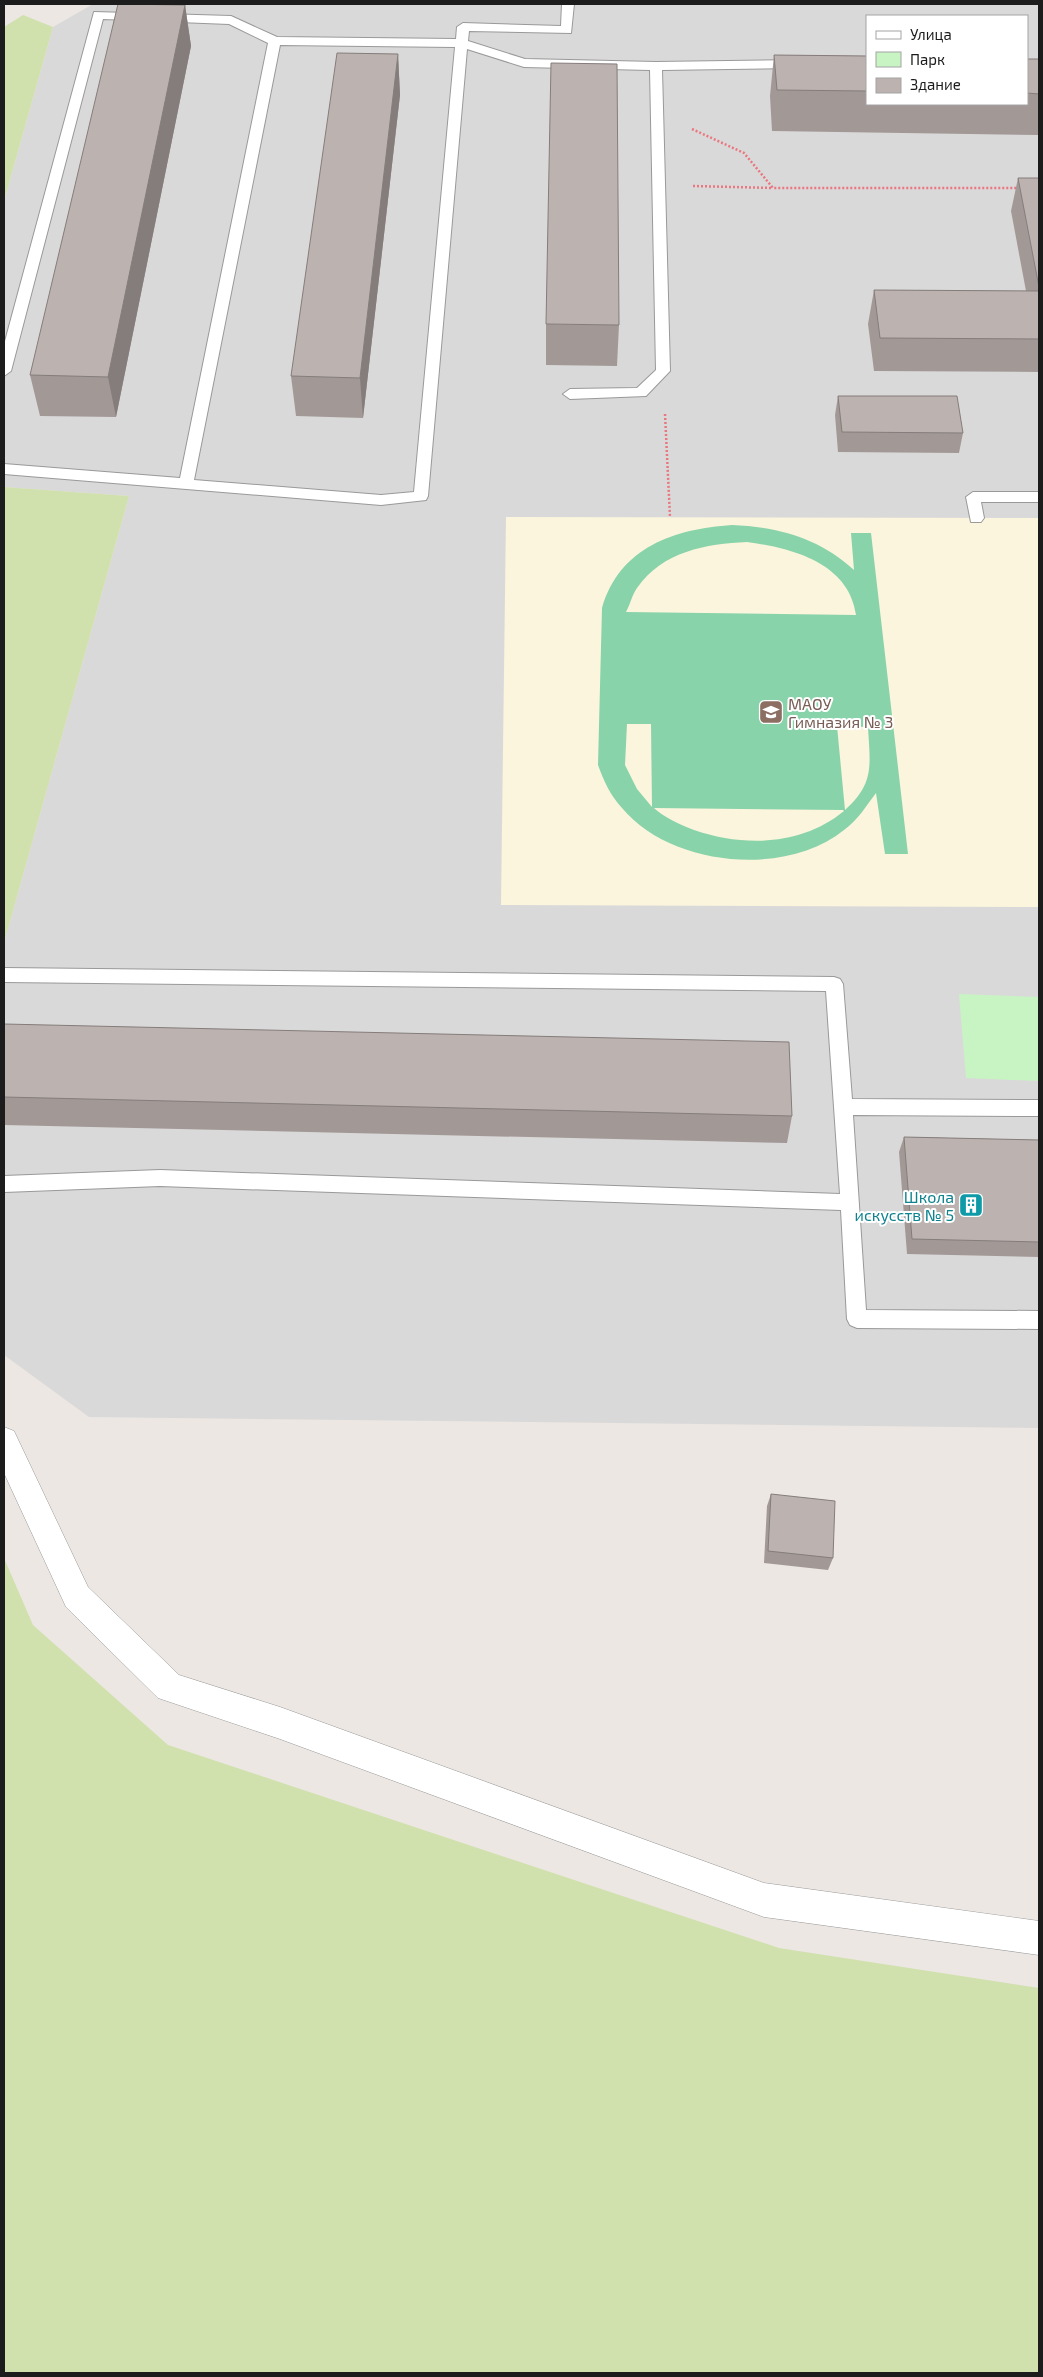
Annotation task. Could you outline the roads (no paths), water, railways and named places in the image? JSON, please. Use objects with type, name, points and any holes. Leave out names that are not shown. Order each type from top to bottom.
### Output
[{"type":"street","points":[[4,1442],[77,1598],[169,1687],[280,1723],[764,1900],[1039,1938]]},
{"type":"lane","points":[[231,20],[235,4]]},
{"type":"lane","points":[[4,469],[381,500],[421,496],[462,27],[567,30],[568,4]]},
{"type":"lane","points":[[4,370],[100,9],[231,20],[275,41],[460,44],[524,63],[656,66],[809,64]]},
{"type":"lane","points":[[186,484],[275,41]]},
{"type":"lane","points":[[570,394],[641,393],[663,371],[656,66]]},
{"type":"lane","points":[[976,518],[973,497],[1039,497]]},
{"type":"lane","points":[[4,975],[834,984],[857,1319],[1039,1320]]},
{"type":"lane","points":[[843,1107],[1039,1108]]},
{"type":"lane","points":[[4,1184],[160,1178],[850,1202]]},
{"type":"place","name":"МАОУ Гимназия № 3","points":[[771,712]]},
{"type":"place","name":"Школа искусств № 5","points":[[971,1205]]}]
